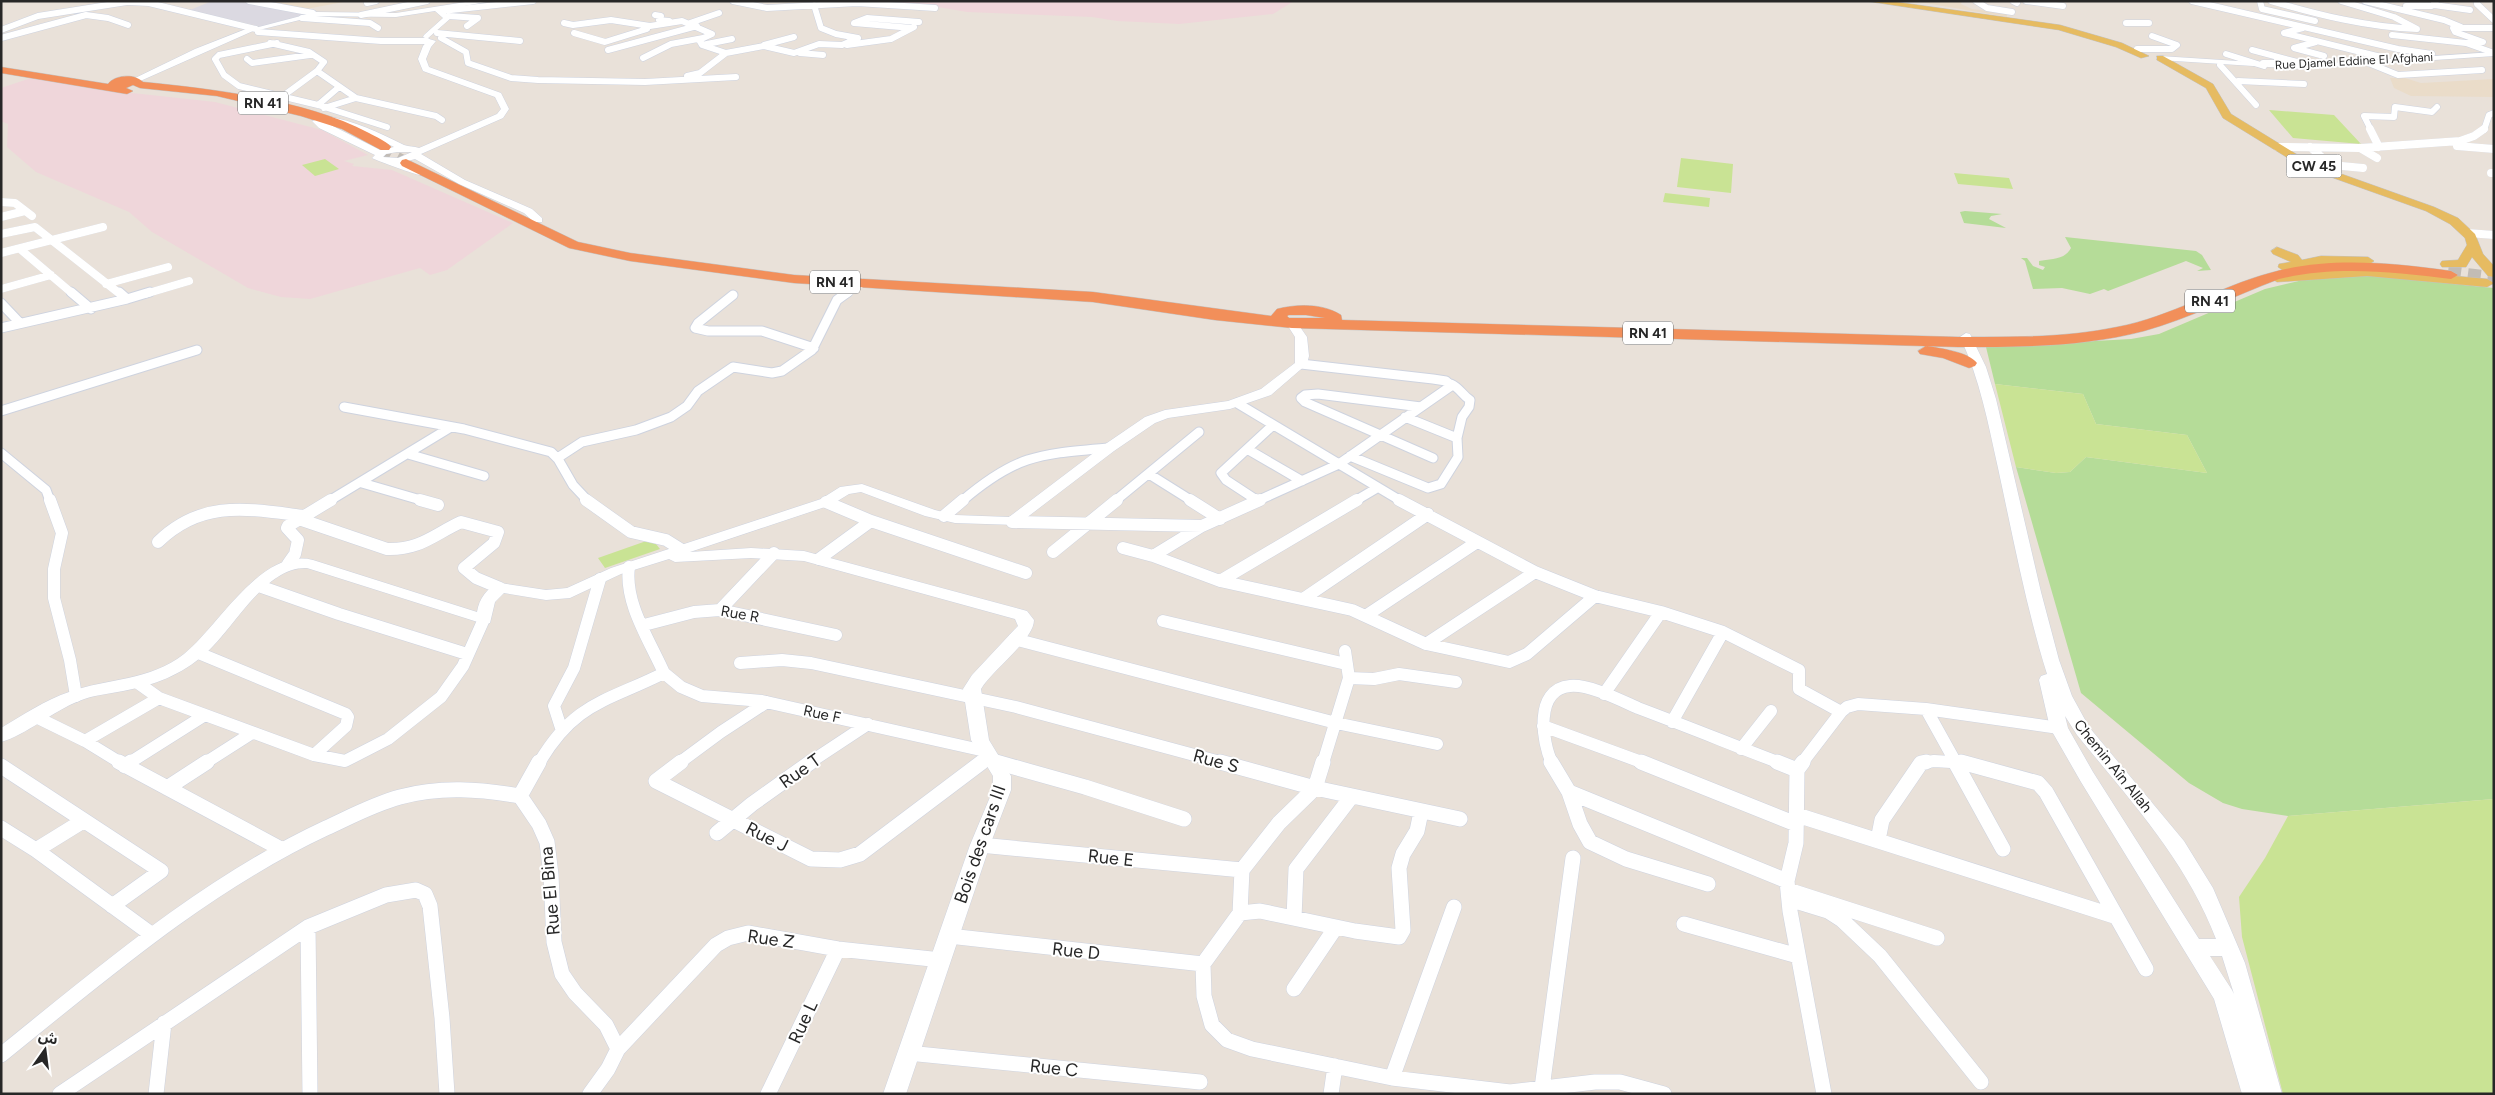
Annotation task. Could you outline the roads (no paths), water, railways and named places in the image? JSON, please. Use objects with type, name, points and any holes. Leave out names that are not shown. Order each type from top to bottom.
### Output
[{"type":"highway","name":"RN 41","points":[[1,66],[125,82],[216,100],[321,113]]},
{"type":"highway","name":"RN 41","points":[[1,70],[43,77],[125,82],[186,89],[321,113],[335,127],[381,148]]},
{"type":"highway","points":[[151,73],[146,77],[146,82],[186,89]]},
{"type":"highway","points":[[43,77],[96,87],[216,100]]},
{"type":"highway","name":"RN 41","points":[[411,159],[534,221],[574,245],[590,249],[774,277],[1093,297],[1215,315],[1285,319]]},
{"type":"highway","name":"RN 41","points":[[534,221],[580,238],[615,247],[839,275],[1094,291],[1285,319]]},
{"type":"highway","points":[[715,269],[716,266],[723,264],[812,275],[839,275]]},
{"type":"highway","name":"RN 41","points":[[1324,321],[1377,320],[1962,340],[2045,335],[2114,326],[2165,310],[2247,276],[2291,265],[2464,264]]},
{"type":"highway","name":"RN 41","points":[[1324,321],[1780,338],[2048,341],[2123,331],[2174,315],[2262,280],[2290,272],[2339,268],[2380,269],[2464,264]]},
{"type":"highway","points":[[1285,319],[1310,311],[1324,321]]},
{"type":"highway","points":[[1780,338],[1930,351],[1954,356],[1969,362]]},
{"type":"main road","points":[[1870,1],[2050,26],[2080,32],[2121,45]]},
{"type":"main road","name":"CW 45","points":[[1880,1],[2010,16],[2073,29],[2154,57]]},
{"type":"main road","name":"CW 45","points":[[2121,45],[2137,49],[2212,87],[2222,115],[2274,147],[2325,171],[2430,209],[2454,221],[2468,233]]},
{"type":"main road","points":[[2274,147],[2329,176],[2434,214],[2454,228],[2466,275],[2469,277],[2493,278]]},
{"type":"main road","points":[[2464,264],[2468,233]]},
{"type":"main road","points":[[2277,252],[2291,256],[2291,265]]},
{"type":"main road","points":[[2464,264],[2493,278]]},
{"type":"main road","points":[[2262,280],[2293,275],[2367,272],[2493,278]]},
{"type":"street","points":[[249,1],[264,2],[316,14],[361,16],[442,12],[484,5],[533,1]]},
{"type":"street","points":[[367,3],[376,1]]},
{"type":"street","points":[[361,16],[427,1]]},
{"type":"street","points":[[458,1],[464,2]]},
{"type":"street","points":[[442,12],[488,1]]},
{"type":"street","points":[[733,1],[767,8],[874,3],[934,8]]},
{"type":"street","points":[[767,1],[796,6]]},
{"type":"street","points":[[1976,1],[1987,8],[2010,16],[2016,2]]},
{"type":"street","points":[[2026,1],[2063,6]]},
{"type":"street","points":[[2192,1],[2398,50],[2432,54]]},
{"type":"street","points":[[2213,1],[2443,56]]},
{"type":"street","points":[[2260,1],[2262,9],[2306,20],[2410,38],[2466,43],[2483,42],[2455,32],[2453,28],[2494,28]]},
{"type":"street","points":[[2272,1],[2319,14],[2396,28],[2417,29],[2394,17],[2341,1]]},
{"type":"street","points":[[2365,1],[2444,20],[2461,27]]},
{"type":"street","points":[[2478,1],[2477,4],[2494,20]]},
{"type":"street","points":[[1,31],[44,16],[131,2],[147,2],[256,30]]},
{"type":"street","points":[[2375,4],[2411,6],[2435,3],[2470,10]]},
{"type":"street","points":[[814,5],[819,12],[822,28],[842,35],[893,40],[912,28],[918,21],[866,18],[854,23],[912,28]]},
{"type":"street","points":[[442,12],[478,18],[467,26]]},
{"type":"street","points":[[438,35],[442,12]]},
{"type":"street","points":[[690,23],[719,13]]},
{"type":"street","points":[[276,29],[316,14]]},
{"type":"street","points":[[1,38],[86,15],[108,18],[128,25]]},
{"type":"street","points":[[655,15],[661,16],[659,20],[690,23],[712,34],[702,42]]},
{"type":"street","points":[[302,18],[370,23],[378,28]]},
{"type":"street","points":[[564,23],[573,25],[611,20],[634,26],[650,26],[675,22]]},
{"type":"street","points":[[592,22],[600,30]]},
{"type":"street","points":[[2126,23],[2149,23]]},
{"type":"street","points":[[574,33],[605,42],[650,28],[650,26]]},
{"type":"street","points":[[608,50],[697,26]]},
{"type":"street","points":[[850,28],[905,33]]},
{"type":"street","points":[[2305,28],[2284,33],[2381,57]]},
{"type":"street","points":[[125,82],[151,73],[198,50],[256,30],[276,29],[393,42],[427,41],[438,35],[520,41]]},
{"type":"street","points":[[438,35],[466,52],[468,63],[511,78],[661,81],[736,77]]},
{"type":"street","points":[[760,36],[775,42]]},
{"type":"street","points":[[2137,49],[2172,49],[2177,45],[2152,36]]},
{"type":"street","points":[[661,81],[700,73],[726,53],[764,46],[794,37]]},
{"type":"street","points":[[842,45],[858,38]]},
{"type":"street","points":[[643,58],[671,44],[732,39]]},
{"type":"street","points":[[794,53],[820,44],[875,44],[884,40]]},
{"type":"street","points":[[381,148],[401,147],[441,140],[500,116],[505,109],[498,95],[426,69],[422,59],[427,41]]},
{"type":"street","points":[[2317,41],[2294,48],[2324,56]]},
{"type":"street","points":[[198,50],[254,42],[277,43],[314,55],[324,62],[316,72],[282,96]]},
{"type":"street","points":[[702,42],[726,53]]},
{"type":"street","points":[[277,43],[218,55],[215,59],[218,68],[231,83],[282,96],[321,113],[387,127]]},
{"type":"street","points":[[2466,43],[2494,54]]},
{"type":"street","points":[[764,46],[794,53],[823,55]]},
{"type":"street","points":[[2226,54],[2262,64],[2301,63],[2252,50]]},
{"type":"street","points":[[2270,55],[2282,52]]},
{"type":"street","name":"Rue Djamel Eddine El Afghani","points":[[2154,57],[2218,64],[2262,64],[2301,67],[2494,54]]},
{"type":"street","points":[[247,59],[248,62],[252,62],[314,55]]},
{"type":"street","points":[[302,61],[303,58],[314,55]]},
{"type":"street","points":[[125,82],[176,61]]},
{"type":"street","points":[[2366,62],[2398,75],[2482,70]]},
{"type":"street","points":[[2218,64],[2238,81],[2246,90],[2246,94]]},
{"type":"street","points":[[2218,64],[2256,105]]},
{"type":"street","points":[[2447,66],[2460,71]]},
{"type":"street","points":[[307,67],[356,98],[436,116],[442,120]]},
{"type":"street","points":[[2412,67],[2427,73]]},
{"type":"street","points":[[2238,81],[2304,84]]},
{"type":"street","points":[[321,113],[338,87]]},
{"type":"street","points":[[321,113],[356,98]]},
{"type":"street","points":[[2379,147],[2364,116],[2394,117],[2395,108],[2397,107],[2432,112]]},
{"type":"street","points":[[2274,147],[2360,148],[2468,139],[2484,130],[2486,120],[2489,115],[2494,113]]},
{"type":"street","points":[[404,140],[441,140],[426,152],[411,159],[380,160],[377,158],[381,148],[404,140]]},
{"type":"street","points":[[2420,143],[2494,149]]},
{"type":"street","points":[[381,148],[401,147],[414,149],[411,159]]},
{"type":"street","points":[[2310,147],[2331,165],[2363,168]]},
{"type":"street","points":[[2360,148],[2377,158]]},
{"type":"street","points":[[1,202],[12,201],[32,216]]},
{"type":"street","points":[[1,217],[25,210]]},
{"type":"street","points":[[1,234],[34,227],[126,299]]},
{"type":"street","points":[[1,253],[103,227]]},
{"type":"street","points":[[2468,233],[2492,237]]},
{"type":"street","points":[[20,248],[92,309]]},
{"type":"street","points":[[106,284],[168,267]]},
{"type":"street","points":[[1,289],[52,274]]},
{"type":"street","points":[[130,278],[152,292]]},
{"type":"street","points":[[1,328],[92,309],[189,281]]},
{"type":"street","points":[[558,457],[582,442],[636,430],[671,417],[688,406],[698,391],[733,367],[778,373],[814,348],[837,300],[862,284]]},
{"type":"street","points":[[733,295],[698,323],[695,328],[708,331],[762,332],[814,348]]},
{"type":"street","points":[[1,302],[20,324]]},
{"type":"street","points":[[1012,522],[1109,448],[1141,425],[1158,416],[1237,404],[1266,392],[1301,364],[1303,356],[1301,337],[1285,319]]},
{"type":"street","points":[[1301,337],[1324,321]]},
{"type":"street","name":"Chemin Aîn Allah","points":[[1962,340],[2059,728],[2087,777],[2224,996],[2254,1094]]},
{"type":"street","name":"Chemin Aîn Allah","points":[[1962,340],[1996,427],[2038,615],[2059,690],[2073,717],[2083,731],[2165,831],[2204,889],[2229,948],[2271,1094]]},
{"type":"street","points":[[1,410],[196,350]]},
{"type":"street","points":[[1301,364],[1433,379],[1459,387],[1470,400],[1469,408],[1462,416],[1457,438],[1458,457],[1441,484],[1430,488],[1350,456]]},
{"type":"street","points":[[1153,556],[1202,526],[1339,464],[1448,389],[1451,384]]},
{"type":"street","points":[[1421,407],[1318,394],[1302,396],[1302,400],[1305,402],[1378,436],[1433,458]]},
{"type":"street","points":[[1237,404],[1377,488],[1535,572],[1595,596],[1661,612],[1724,632],[1784,664],[1796,667],[1799,670],[1799,689],[1841,712]]},
{"type":"street","points":[[344,407],[451,427],[551,452],[558,457],[570,480],[585,498],[602,512],[635,534],[666,539],[675,543],[682,550]]},
{"type":"street","points":[[1405,417],[1457,438]]},
{"type":"street","points":[[1258,501],[1221,474],[1273,425]]},
{"type":"street","points":[[288,564],[298,544],[295,536],[287,528],[302,517],[451,427]]},
{"type":"street","points":[[1053,552],[1199,432]]},
{"type":"street","points":[[944,516],[990,479],[1016,462],[1045,455],[1109,448]]},
{"type":"street","points":[[1247,449],[1302,481]]},
{"type":"street","points":[[1,453],[46,490],[62,533],[54,569],[54,598],[70,660],[76,696]]},
{"type":"street","points":[[408,454],[484,476]]},
{"type":"street","points":[[1149,474],[1220,519]]},
{"type":"street","points":[[362,482],[438,505]]},
{"type":"street","points":[[158,542],[178,525],[193,517],[219,510],[243,509],[302,517],[387,549],[401,551],[419,548],[461,522],[498,532],[495,542],[464,568],[476,578],[500,588],[557,595],[574,591],[629,567],[826,502],[845,490],[862,488],[944,516],[967,520],[1202,526]]},
{"type":"street","points":[[1220,581],[1377,488]]},
{"type":"street","points":[[826,502],[871,521],[1026,573]]},
{"type":"street","points":[[1303,599],[1428,514]]},
{"type":"street","points":[[661,558],[774,553],[819,559],[871,521]]},
{"type":"street","points":[[1367,615],[1478,542]]},
{"type":"street","points":[[1123,548],[1153,556],[1220,581],[1367,615],[1426,644],[1509,662],[1527,654],[1595,596]]},
{"type":"street","points":[[720,610],[774,553]]},
{"type":"street","name":"Bois des cars III","points":[[819,559],[1021,615],[1025,617],[1027,623],[974,684],[973,698],[977,726],[1003,784],[894,1094]]},
{"type":"street","points":[[1,736],[34,716],[76,696],[162,676],[210,641],[259,586],[277,569],[288,564],[308,562],[484,619]]},
{"type":"street","points":[[1,1054],[151,934],[281,849],[370,808],[401,797],[448,790],[480,789],[520,796],[562,731],[587,709],[664,673],[654,654],[628,588],[629,567]]},
{"type":"street","points":[[1426,644],[1535,572]]},
{"type":"street","points":[[562,731],[554,706],[574,668],[600,579]]},
{"type":"street","points":[[259,586],[339,614],[467,654]]},
{"type":"street","points":[[138,683],[159,698],[314,755],[345,761],[388,739],[441,697],[458,674],[484,619],[486,604],[500,588]]},
{"type":"street","name":"Rue R","points":[[644,625],[694,612],[720,610],[836,635]]},
{"type":"street","points":[[1604,694],[1661,612]]},
{"type":"street","points":[[1163,621],[1347,664],[1374,679],[1399,674],[1456,682]]},
{"type":"street","points":[[1672,722],[1724,632]]},
{"type":"street","points":[[1014,639],[1336,722],[1437,744]]},
{"type":"street","points":[[196,652],[346,714],[348,717],[346,726],[314,755]]},
{"type":"street","name":"Rue S","points":[[740,663],[782,660],[812,663],[1016,706],[1315,788],[1421,812],[1460,818]]},
{"type":"street","points":[[1347,664],[1336,722],[1315,788],[1279,823],[1242,870],[1240,913],[1203,964],[1204,996],[1212,1025],[1227,1040],[1252,1049],[1392,1078],[1471,1091],[1510,1092],[1595,1082],[1620,1082],[1664,1094]]},
{"type":"street","name":"Rue F","points":[[664,673],[681,687],[702,696],[767,702],[868,724],[990,757],[1184,819]]},
{"type":"street","points":[[1708,884],[1610,852],[1590,843],[1578,818],[1569,792],[1550,759],[1543,726],[1544,707],[1559,690],[1566,686],[1574,686],[1604,694],[1797,770]]},
{"type":"street","points":[[85,741],[159,698]]},
{"type":"street","name":"Rue J","points":[[767,702],[721,732],[656,781],[811,859],[830,861],[860,854],[990,757]]},
{"type":"street","points":[[1824,1094],[1798,956],[1788,890],[1796,843],[1797,770],[1841,712],[1848,707],[1864,703],[1926,709],[2083,731]]},
{"type":"street","points":[[1926,709],[2003,849]]},
{"type":"street","points":[[1741,749],[1771,711]]},
{"type":"street","points":[[125,766],[205,715]]},
{"type":"street","points":[[34,716],[85,741],[125,766],[281,849]]},
{"type":"street","name":"Rue T","points":[[717,834],[733,819],[868,724]]},
{"type":"street","points":[[1543,726],[1797,820],[1878,840],[2114,916]]},
{"type":"street","points":[[167,788],[252,733]]},
{"type":"street","points":[[1878,840],[1882,820],[1921,763],[1931,760],[1953,761],[2038,783],[2046,792],[2114,916],[2146,969]]},
{"type":"street","points":[[1,766],[161,870],[112,906]]},
{"type":"street","points":[[1569,792],[1788,890],[1828,910],[1842,920],[1880,956],[1981,1082]]},
{"type":"street","name":"Rue El Bina","points":[[520,796],[546,840],[552,884],[554,946],[563,976],[570,987],[605,1022],[614,1034],[618,1049]]},
{"type":"street","points":[[1294,918],[1296,869],[1352,796]]},
{"type":"street","points":[[1240,913],[1260,911],[1394,938],[1399,937],[1403,916],[1399,868],[1403,854],[1417,831],[1421,812]]},
{"type":"street","points":[[36,850],[83,821]]},
{"type":"street","points":[[1,828],[36,850],[151,934]]},
{"type":"street","name":"Rue E","points":[[980,845],[1242,870]]},
{"type":"street","points":[[1542,1088],[1573,858]]},
{"type":"street","points":[[60,1094],[308,927],[341,911],[385,896],[417,890],[425,894],[430,906],[442,1018],[444,1093]]},
{"type":"street","points":[[1788,890],[1937,938]]},
{"type":"street","points":[[1392,1078],[1454,907]]},
{"type":"street","points":[[1684,924],[1798,956]]},
{"type":"street","points":[[308,927],[310,1094]]},
{"type":"street","points":[[1294,989],[1336,927]]},
{"type":"street","name":"Rue Z","points":[[618,1049],[716,945],[728,938],[748,933],[838,950],[941,960]]},
{"type":"street","name":"Rue D","points":[[949,936],[1203,964]]},
{"type":"street","points":[[2195,947],[2229,948]]},
{"type":"street","name":"Rue L","points":[[768,1094],[838,950]]},
{"type":"street","points":[[156,1094],[164,1023]]},
{"type":"street","points":[[590,1094],[608,1069],[618,1049]]},
{"type":"street","name":"Rue C","points":[[908,1054],[1200,1082]]},
{"type":"street","points":[[1330,1094],[1335,1066]]},
{"type":"tunnel","points":[[379,149],[406,163]]},
{"type":"tunnel","points":[[2448,272],[2494,278]]}]
